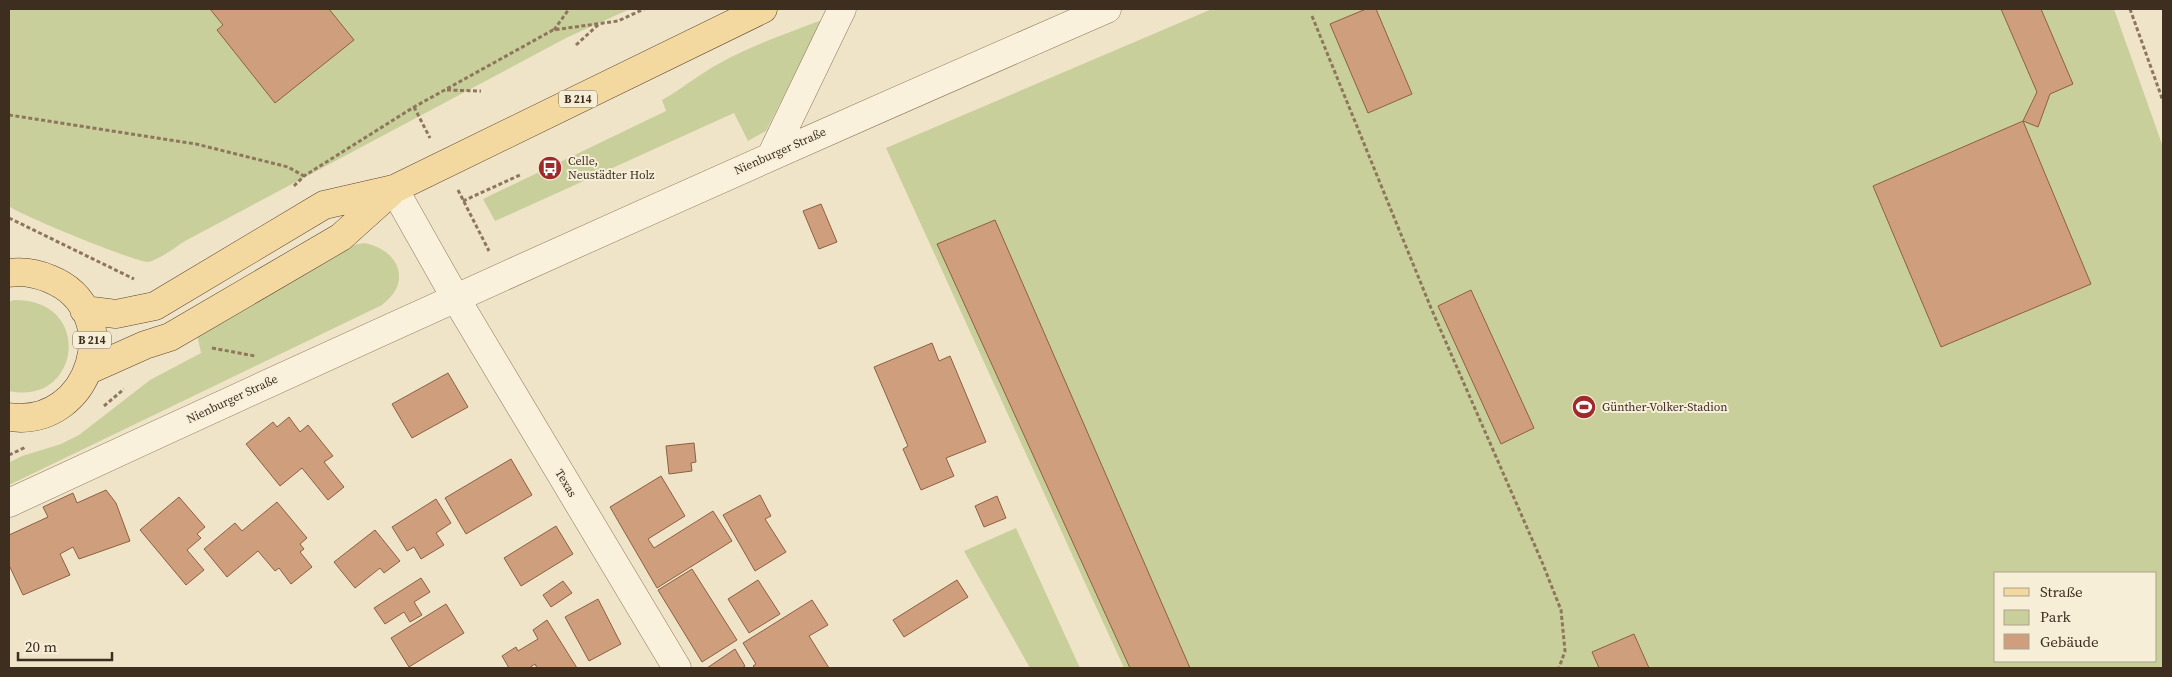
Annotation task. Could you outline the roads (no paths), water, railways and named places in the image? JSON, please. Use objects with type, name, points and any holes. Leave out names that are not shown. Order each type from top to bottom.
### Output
[{"type":"main road","name":"B 214","points":[[84,310],[116,314],[155,306],[324,205],[394,189],[763,9]]},
{"type":"main road","name":"B 214","points":[[89,370],[145,345],[170,337],[341,237],[394,189]]},
{"type":"main road","name":"B 214","points":[[9,274],[18,272],[38,274],[57,282],[72,294],[84,310],[92,329],[93,350],[89,370],[81,386],[69,400],[54,410],[38,417],[19,419],[9,417]]},
{"type":"street","points":[[772,154],[842,9]]},
{"type":"street","name":"Nienburger Straße","points":[[9,503],[455,297],[772,154],[1107,9]]},
{"type":"street","points":[[394,189],[455,297]]},
{"type":"street","name":"Texas","points":[[455,297],[677,668]]},
{"type":"place","name":"Celle, Neustädter Holz","points":[[550,168]]},
{"type":"place","name":"Günther-Volker-Stadion","points":[[1584,407]]}]
